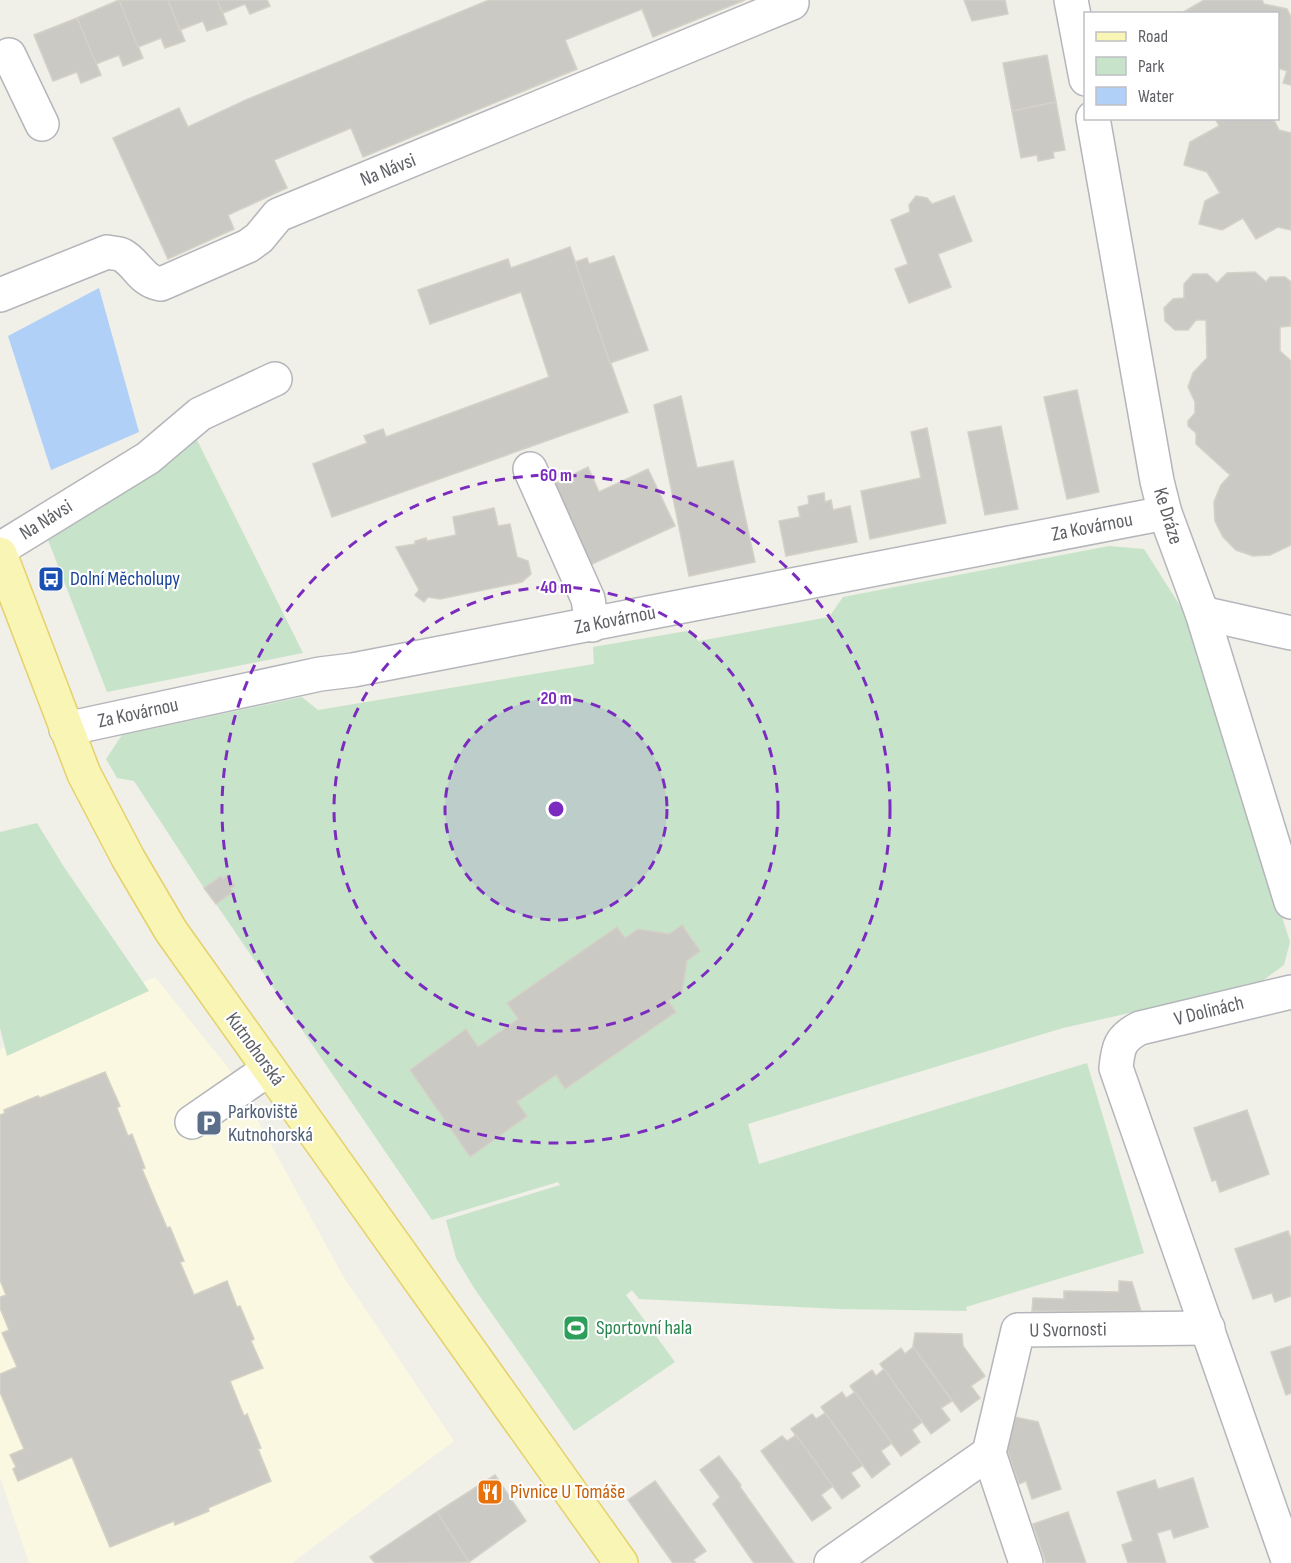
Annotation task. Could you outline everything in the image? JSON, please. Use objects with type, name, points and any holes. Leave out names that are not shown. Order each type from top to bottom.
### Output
[{"type":"main road","name":"Kutnohorská","points":[[3,572],[84,774],[128,858],[166,921],[621,1563]]},
{"type":"street","points":[[1071,0],[1084,68]]},
{"type":"street","name":"Na Návsi","points":[[0,295],[107,252],[122,255],[153,283],[161,284],[248,246],[259,238],[278,215],[792,3]]},
{"type":"street","points":[[3,48],[42,124]]},
{"type":"street","name":"Ke Dráze","points":[[1093,120],[1157,481],[1165,513],[1202,613],[1291,902]]},
{"type":"street","name":"Na Návsi","points":[[0,549],[147,458],[200,414],[275,379]]},
{"type":"street","points":[[530,469],[588,599],[592,625]]},
{"type":"street","name":"Za Kovárnou","points":[[66,729],[320,674],[592,625],[1165,513]]},
{"type":"street","points":[[1202,613],[1291,633]]},
{"type":"street","name":"V Dolinách","points":[[1208,1328],[1116,1068],[1120,1045],[1128,1034],[1140,1028],[1291,992]]},
{"type":"street","points":[[192,1122],[269,1069]]},
{"type":"street","points":[[1208,1328],[1289,1563]]},
{"type":"street","name":"U Svornosti","points":[[988,1453],[1018,1330],[1208,1328]]},
{"type":"street","points":[[831,1563],[988,1453],[1026,1563]]},
{"type":"shaded area","points":[[155,977],[230,1070],[343,1276],[454,1441],[292,1563],[29,1563],[0,1477],[0,1049]]},
{"type":"green space","points":[[190,440],[197,440],[303,653],[107,692],[46,535]]},
{"type":"green space","points":[[1109,546],[1144,549],[1186,615],[1290,942],[1284,965],[1258,984],[1063,1028],[748,1124],[759,1164],[1087,1063],[1144,1253],[966,1307],[967,1311],[839,1309],[639,1299],[632,1290],[626,1295],[675,1362],[574,1431],[474,1288],[456,1258],[446,1220],[560,1185],[558,1182],[432,1220],[216,904],[233,892],[231,889],[235,885],[228,876],[223,879],[221,876],[204,888],[134,781],[117,778],[106,759],[122,735],[302,697],[318,710],[594,664],[593,647],[687,631],[699,641],[829,617],[843,597]]},
{"type":"green space","points":[[37,823],[64,867],[149,991],[7,1056],[0,1028],[0,832]]},
{"type":"water","points":[[99,288],[139,432],[51,470],[8,336]]},
{"type":"building","points":[[119,0],[143,58],[123,66],[119,55],[96,64],[77,18]]},
{"type":"building","points":[[119,0],[168,0],[185,41],[165,48],[161,38],[138,47]]},
{"type":"building","points":[[168,0],[217,0],[227,24],[207,31],[203,21],[180,30]]},
{"type":"building","points":[[217,0],[267,0],[270,6],[250,14],[245,4],[223,13]]},
{"type":"building","points":[[489,0],[745,0],[653,37],[642,9],[565,40],[577,69],[363,157],[351,128],[274,160],[287,188],[228,215],[234,229],[168,259],[113,138],[179,108],[188,127],[248,99]]},
{"type":"building","points":[[964,0],[1005,0],[1008,14],[972,21]]},
{"type":"building","points":[[1204,0],[1262,0],[1264,4],[1287,9],[1291,17],[1291,85],[1283,83],[1287,71],[1279,68],[1279,12],[1183,12]]},
{"type":"building","points":[[77,18],[101,75],[81,83],[77,72],[53,81],[34,35]]},
{"type":"building","points":[[1047,55],[1056,102],[1012,111],[1003,63]]},
{"type":"building","points":[[1056,102],[1065,150],[1053,152],[1054,158],[1038,161],[1037,155],[1021,158],[1012,111]]},
{"type":"building","points":[[1216,120],[1274,120],[1279,130],[1291,133],[1291,230],[1278,227],[1256,239],[1243,218],[1222,230],[1199,224],[1205,201],[1220,193],[1207,172],[1184,165],[1190,142],[1219,126]]},
{"type":"building","points":[[916,196],[927,198],[932,204],[954,196],[972,241],[938,254],[951,287],[909,303],[895,269],[908,264],[891,220],[910,212],[909,205]]},
{"type":"building","points":[[570,247],[628,412],[332,517],[313,464],[367,443],[364,436],[383,429],[386,437],[549,377],[521,292],[430,324],[418,290],[508,259],[511,268]]},
{"type":"building","points":[[614,256],[648,350],[610,363],[575,262],[587,258],[589,264]]},
{"type":"building","points":[[1255,272],[1266,282],[1270,277],[1285,277],[1291,282],[1291,326],[1280,327],[1280,351],[1291,361],[1291,545],[1270,555],[1253,556],[1236,550],[1223,537],[1215,521],[1214,502],[1221,485],[1230,475],[1196,444],[1196,433],[1188,426],[1188,421],[1195,413],[1195,402],[1188,387],[1193,373],[1207,358],[1206,320],[1196,320],[1188,330],[1175,330],[1165,321],[1164,308],[1173,299],[1184,298],[1184,284],[1193,274],[1207,274],[1217,283],[1227,273]]},
{"type":"building","points":[[1077,390],[1099,492],[1067,499],[1044,397]]},
{"type":"building","points":[[681,396],[697,468],[733,461],[755,562],[689,576],[654,405]]},
{"type":"building","points":[[1001,426],[1018,509],[985,515],[968,432]]},
{"type":"building","points":[[927,428],[946,523],[870,539],[861,491],[921,478],[911,432]]},
{"type":"building","points":[[588,467],[599,492],[648,469],[675,526],[590,565],[554,484]]},
{"type":"building","points":[[824,493],[825,502],[831,500],[833,510],[850,506],[857,542],[786,556],[779,521],[800,517],[798,507],[809,504],[808,496]]},
{"type":"building","points":[[494,508],[498,526],[510,524],[517,557],[528,561],[531,574],[522,582],[440,599],[428,597],[424,602],[415,595],[419,590],[396,547],[415,544],[415,541],[426,538],[427,541],[456,535],[453,517]]},
{"type":"building","points":[[228,875],[235,886],[231,889],[233,892],[216,904],[204,888],[221,876],[223,879]]},
{"type":"building","points":[[682,925],[700,951],[687,961],[682,992],[668,1001],[676,1012],[565,1089],[556,1075],[517,1102],[527,1116],[470,1157],[410,1070],[466,1029],[478,1047],[518,1019],[507,1003],[617,927],[625,938],[638,929],[669,934]]},
{"type":"building","points":[[105,1072],[120,1106],[117,1108],[128,1136],[132,1134],[145,1168],[142,1169],[184,1261],[180,1262],[194,1295],[227,1281],[237,1307],[240,1306],[254,1339],[251,1341],[263,1368],[230,1381],[244,1416],[247,1414],[261,1448],[258,1449],[271,1481],[175,1525],[174,1521],[110,1547],[72,1457],[18,1481],[13,1469],[16,1467],[10,1455],[24,1449],[0,1392],[0,1374],[17,1367],[2,1333],[9,1330],[0,1308],[0,1297],[6,1295],[0,1280],[0,1115],[5,1113],[4,1110],[38,1096],[40,1098]]},
{"type":"building","points":[[1247,1110],[1269,1174],[1220,1192],[1216,1180],[1212,1181],[1194,1128]]},
{"type":"building","points":[[1288,1231],[1291,1239],[1291,1296],[1275,1302],[1272,1293],[1253,1299],[1235,1249]]},
{"type":"building","points":[[1119,1281],[1132,1282],[1141,1311],[1032,1311],[1033,1298],[1064,1299],[1064,1291],[1119,1292]]},
{"type":"building","points":[[915,1333],[962,1334],[963,1346],[985,1376],[971,1386],[980,1398],[961,1412],[913,1347]]},
{"type":"building","points":[[1291,1346],[1291,1393],[1286,1395],[1271,1352]]},
{"type":"building","points":[[913,1347],[952,1401],[941,1408],[950,1420],[931,1434],[880,1364],[901,1348],[905,1354]]},
{"type":"building","points":[[884,1369],[922,1422],[912,1430],[920,1442],[901,1456],[850,1386],[872,1370],[876,1376]]},
{"type":"building","points":[[842,1392],[846,1398],[855,1392],[892,1443],[881,1451],[890,1464],[872,1478],[821,1407]]},
{"type":"building","points":[[825,1413],[863,1465],[851,1473],[860,1486],[842,1499],[791,1429],[812,1414],[816,1419]]},
{"type":"building","points":[[1015,1417],[1038,1422],[1061,1489],[1032,1499],[1026,1481],[1019,1484],[1007,1449]]},
{"type":"building","points":[[796,1435],[833,1486],[821,1495],[831,1508],[812,1521],[761,1451],[782,1436],[787,1441]]},
{"type":"building","points":[[719,1456],[794,1563],[754,1563],[713,1504],[720,1497],[700,1470]]},
{"type":"building","points":[[495,1475],[526,1521],[469,1562],[437,1512]]},
{"type":"building","points":[[1193,1478],[1208,1527],[1174,1538],[1171,1529],[1157,1533],[1166,1563],[1128,1563],[1122,1545],[1133,1541],[1117,1492],[1155,1480],[1158,1489]]},
{"type":"building","points":[[655,1481],[706,1551],[693,1560],[696,1563],[673,1563],[628,1500]]},
{"type":"building","points":[[437,1512],[469,1562],[375,1563],[370,1557]]},
{"type":"building","points":[[1068,1512],[1086,1563],[1046,1563],[1033,1524]]},
{"type":"place","name":"Dolní Měcholupy","points":[[51,579]]},
{"type":"place","name":"Parkoviště Kutnohorská","points":[[209,1123]]},
{"type":"place","name":"Sportovní hala","points":[[576,1328]]},
{"type":"place","name":"Pivnice U Tomáše","points":[[490,1492]]}]
